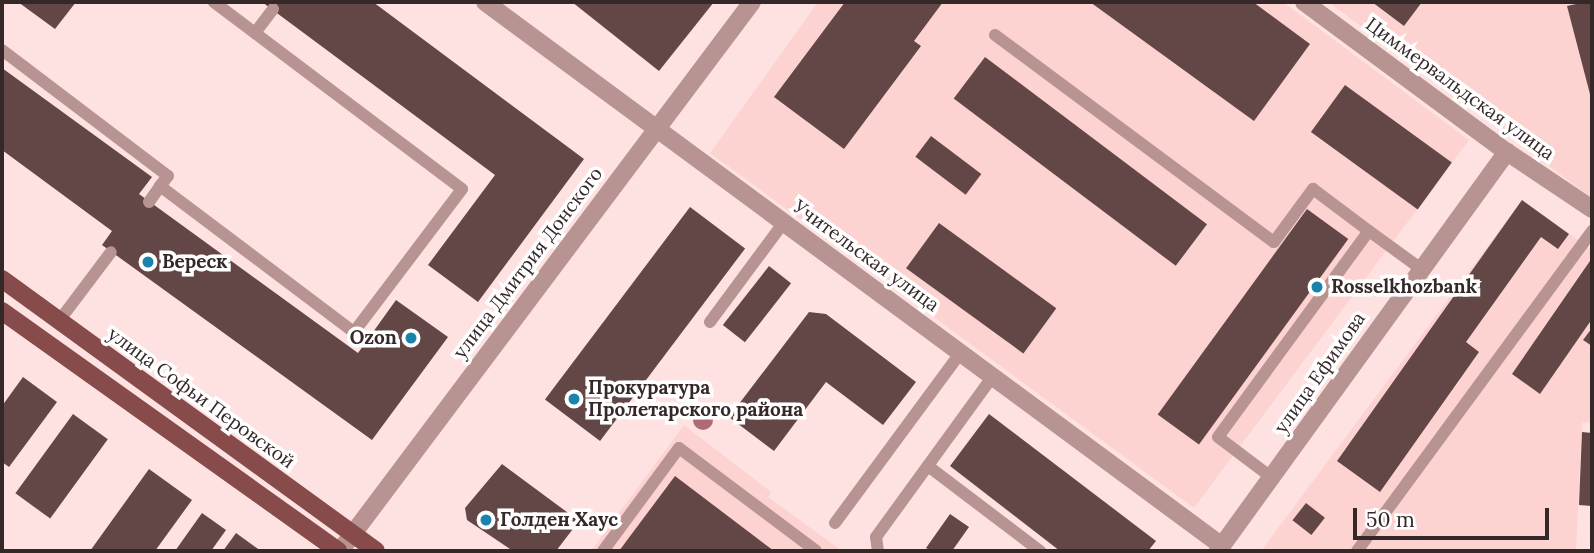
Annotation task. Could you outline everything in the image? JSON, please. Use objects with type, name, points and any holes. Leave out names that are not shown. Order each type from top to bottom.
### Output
[{"type":"main road","name":"улица Софьи Перовской","points":[[2,279],[376,551]]},
{"type":"main road","points":[[2,310],[339,551]]},
{"type":"street","name":"Учительская улица","points":[[485,2],[961,352],[1220,549]]},
{"type":"street","name":"улица Дмитрия Донского","points":[[339,551],[752,2]]},
{"type":"street","name":"Циммервальдская улица","points":[[1304,2],[1507,152],[1592,209]]},
{"type":"street","name":"улица Ефимова","points":[[1220,549],[1420,268],[1507,152]]},
{"type":"lane","points":[[160,186],[354,332],[462,189],[214,2]]},
{"type":"lane","points":[[255,33],[273,9]]},
{"type":"lane","points":[[995,36],[1274,242],[1313,189],[1420,268]]},
{"type":"lane","points":[[2,50],[168,176],[149,202]]},
{"type":"lane","points":[[710,322],[784,222]]},
{"type":"lane","points":[[1271,477],[1218,437],[1369,231]]},
{"type":"lane","points":[[1357,551],[1592,231]]},
{"type":"lane","points":[[59,321],[111,252]]},
{"type":"lane","points":[[835,523],[961,352]]},
{"type":"lane","points":[[877,551],[876,537],[993,376]]},
{"type":"lane","points":[[603,551],[679,448],[816,551]]},
{"type":"lane","points":[[928,466],[1040,551]]},
{"type":"shaded area","points":[[818,2],[1283,2],[1469,140],[1194,508],[710,153]]},
{"type":"shaded area","points":[[1328,2],[1592,2],[1592,198]]},
{"type":"shaded area","points":[[1522,200],[1592,250],[1592,422],[1582,423],[1576,551],[1261,551]]},
{"type":"shaded area","points":[[684,425],[771,492],[768,497],[842,551],[591,551]]},
{"type":"building","points":[[18,2],[76,2],[55,29]]},
{"type":"building","points":[[262,2],[373,2],[584,159],[478,302],[428,265],[495,175]]},
{"type":"building","points":[[572,2],[714,2],[659,71]]},
{"type":"building","points":[[845,2],[943,2],[914,41],[921,46],[844,149],[774,97]]},
{"type":"building","points":[[1090,2],[1253,2],[1310,44],[1254,121]]},
{"type":"building","points":[[1372,2],[1422,2],[1404,26]]},
{"type":"building","points":[[1592,2],[1591,98],[1567,6]]},
{"type":"building","points":[[985,57],[1207,224],[1176,266],[954,99]]},
{"type":"building","points":[[2,68],[152,177],[139,194],[358,353],[396,300],[448,337],[372,440],[102,245],[112,231],[2,150]]},
{"type":"building","points":[[1345,85],[1452,163],[1418,210],[1311,132]]},
{"type":"building","points":[[931,136],[981,174],[966,195],[915,157]]},
{"type":"building","points":[[1522,200],[1569,234],[1558,249],[1541,237],[1466,342],[1479,352],[1380,492],[1337,461]]},
{"type":"building","points":[[690,207],[745,249],[600,441],[545,399]]},
{"type":"building","points":[[1307,209],[1348,239],[1199,444],[1158,414]]},
{"type":"building","points":[[939,223],[1056,308],[1023,354],[906,268]]},
{"type":"building","points":[[1592,258],[1592,319],[1540,394],[1512,374]]},
{"type":"building","points":[[769,266],[791,283],[745,342],[723,325]]},
{"type":"building","points":[[809,312],[826,314],[916,382],[883,425],[826,382],[774,451],[729,417]]},
{"type":"building","points":[[1592,328],[1592,346],[1583,340]]},
{"type":"building","points":[[23,377],[57,402],[9,467],[2,462],[2,406]]},
{"type":"building","points":[[73,414],[108,439],[50,519],[15,493]]},
{"type":"building","points":[[989,414],[1156,541],[1148,551],[1060,551],[950,466]]},
{"type":"building","points":[[1582,432],[1592,433],[1592,506],[1579,505]]},
{"type":"building","points":[[502,464],[579,521],[556,551],[513,551],[467,520],[465,508]]},
{"type":"building","points":[[149,469],[192,500],[155,551],[90,551]]},
{"type":"building","points":[[675,476],[774,551],[619,551]]},
{"type":"building","points":[[1306,503],[1325,518],[1311,535],[1292,520]]},
{"type":"building","points":[[202,513],[226,530],[211,551],[175,551]]},
{"type":"building","points":[[950,514],[969,527],[952,551],[931,551],[926,548]]},
{"type":"building","points":[[236,533],[261,551],[223,551]]},
{"type":"place","name":"Вереск","points":[[148,262]]},
{"type":"place","name":"Rosselkhozbank","points":[[1317,287]]},
{"type":"place","name":"Ozon","points":[[411,338]]},
{"type":"place","name":"Прокуратура Пролетарского района","points":[[574,399]]},
{"type":"place","name":"Голден Хаус","points":[[486,520]]}]
